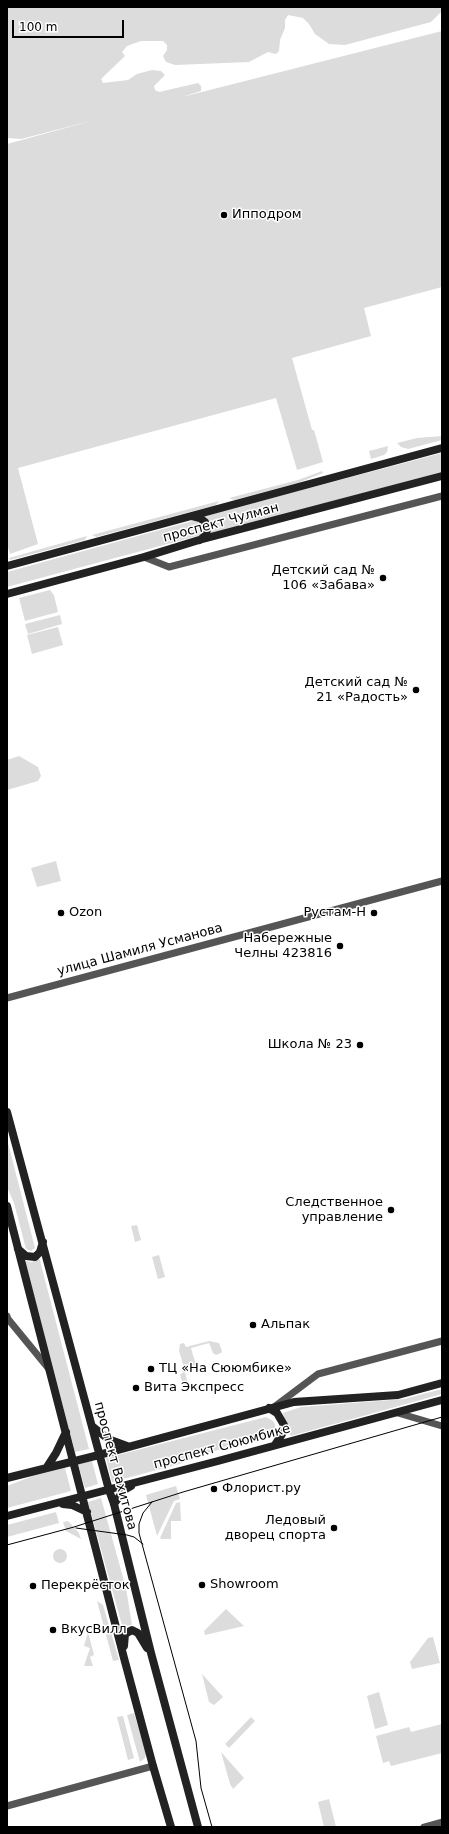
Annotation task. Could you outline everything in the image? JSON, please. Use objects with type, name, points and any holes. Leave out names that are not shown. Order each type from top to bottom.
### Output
[{"type":"main road","name":"проспект Чулман","points":[[7,566],[442,448]]},
{"type":"main road","name":"проспект Чулман","points":[[7,594],[144,557],[199,540],[442,476]]},
{"type":"main road","points":[[190,516],[196,516],[205,522],[207,532],[199,540]]},
{"type":"main road","name":"проспект Вахитова","points":[[7,1112],[99,1455],[114,1504],[151,1653],[197,1824]]},
{"type":"main road","points":[[7,1206],[124,1658],[171,1826]]},
{"type":"main road","points":[[18,1249],[26,1256],[35,1257],[40,1252],[43,1242]]},
{"type":"main road","name":"проспект Сююмбике","points":[[7,1478],[99,1455],[127,1446],[294,1402],[398,1395],[442,1383]]},
{"type":"main road","name":"проспект Сююмбике","points":[[7,1516],[398,1413],[442,1400]]},
{"type":"main road","points":[[271,1408],[277,1413],[284,1425],[282,1434],[275,1445]]},
{"type":"main road","points":[[92,1425],[108,1439],[127,1446]]},
{"type":"main road","points":[[47,1467],[56,1453],[66,1432]]},
{"type":"main road","points":[[114,1504],[124,1490],[138,1482]]},
{"type":"main road","points":[[56,1504],[72,1505],[87,1512]]},
{"type":"main road","points":[[124,1658],[124,1636],[130,1630],[138,1633],[151,1653]]},
{"type":"street","points":[[144,557],[170,567],[442,496]]},
{"type":"street","name":"улица Шамиля Усманова","points":[[7,998],[442,881]]},
{"type":"street","points":[[7,1316],[50,1371]]},
{"type":"street","points":[[271,1408],[318,1374],[442,1341]]},
{"type":"street","points":[[398,1413],[442,1426]]},
{"type":"street","points":[[7,1806],[153,1766]]},
{"type":"street","points":[[424,1827],[442,1822]]},
{"type":"shaded area","name":"Ипподром","points":[[7,7],[442,7],[442,11],[431,22],[345,45],[329,44],[315,34],[303,18],[288,15],[285,20],[285,28],[280,40],[279,51],[276,54],[268,52],[249,62],[175,65],[166,62],[163,56],[167,50],[167,45],[163,41],[141,41],[127,46],[122,52],[125,56],[101,79],[103,83],[128,80],[137,74],[152,70],[161,71],[165,75],[154,86],[155,90],[159,92],[198,83],[201,86],[201,91],[182,97],[442,31],[442,287],[364,308],[371,336],[292,358],[312,430],[314,430],[323,462],[297,470],[276,398],[18,468],[38,544],[10,554],[7,544],[7,144],[95,120],[21,139],[7,138]]},
{"type":"shaded area","points":[[442,436],[442,440],[408,449],[401,447],[397,443],[417,438]]},
{"type":"shaded area","points":[[388,446],[387,452],[384,455],[371,459],[369,451]]},
{"type":"shaded area","points":[[442,453],[442,472],[209,534],[212,529],[212,524],[204,516]]},
{"type":"shaded area","points":[[322,471],[323,473],[298,483],[234,500],[229,498],[298,480]]},
{"type":"shaded area","points":[[219,501],[216,505],[96,537],[92,535]]},
{"type":"shaded area","points":[[196,520],[203,525],[204,531],[201,535],[7,587],[7,572]]},
{"type":"shaded area","points":[[87,536],[85,540],[10,560],[9,558]]},
{"type":"shaded area","points":[[50,590],[54,595],[58,612],[25,621],[19,598]]},
{"type":"shaded area","points":[[60,615],[62,624],[28,634],[25,624]]},
{"type":"shaded area","points":[[58,627],[63,645],[32,654],[27,635]]},
{"type":"shaded area","points":[[19,756],[38,767],[41,776],[38,781],[7,790],[7,760]]},
{"type":"shaded area","points":[[56,861],[61,881],[37,887],[31,868]]},
{"type":"shaded area","points":[[7,1139],[35,1248],[31,1251],[26,1249],[14,1203],[7,1187]]},
{"type":"shaded area","points":[[137,1225],[141,1240],[135,1242],[131,1226]]},
{"type":"shaded area","points":[[159,1255],[165,1277],[158,1279],[152,1257]]},
{"type":"shaded area","points":[[39,1257],[89,1449],[75,1452],[25,1261],[32,1262]]},
{"type":"shaded area","points":[[209,1341],[219,1343],[222,1351],[221,1353],[216,1355],[213,1353],[209,1343],[191,1348],[197,1369],[185,1372],[189,1389],[184,1390],[180,1374],[183,1373],[182,1368],[184,1367],[179,1351],[180,1344],[184,1343],[186,1347]]},
{"type":"shaded area","points":[[442,1389],[442,1394],[291,1436],[287,1431],[283,1413],[301,1407],[404,1399]]},
{"type":"shaded area","points":[[266,1417],[275,1424],[275,1431],[271,1437],[210,1452],[179,1464],[112,1482],[106,1458]]},
{"type":"shaded area","points":[[92,1461],[98,1484],[85,1488],[78,1464]]},
{"type":"shaded area","points":[[65,1468],[71,1491],[7,1508],[7,1486],[33,1476]]},
{"type":"shaded area","points":[[176,1486],[180,1499],[174,1501],[157,1536],[146,1495]]},
{"type":"shaded area","points":[[101,1498],[126,1588],[132,1625],[126,1626],[123,1629],[88,1502]]},
{"type":"shaded area","points":[[180,1502],[181,1521],[171,1521],[171,1539],[160,1538],[176,1503]]},
{"type":"shaded area","points":[[56,1512],[59,1523],[7,1537],[7,1525]]},
{"type":"shaded area","points":[[68,1521],[79,1533],[81,1539],[66,1531],[63,1522]]},
{"type":"shaded area","points":[[57,1549],[63,1549],[67,1553],[67,1559],[63,1563],[57,1563],[53,1559],[53,1553]]},
{"type":"shaded area","points":[[97,1601],[103,1605],[119,1660],[113,1661]]},
{"type":"shaded area","points":[[226,1609],[244,1626],[205,1635],[204,1631]]},
{"type":"shaded area","points":[[88,1632],[94,1655],[90,1657],[93,1666],[84,1666],[90,1648],[84,1646]]},
{"type":"shaded area","points":[[433,1637],[440,1663],[412,1669],[410,1662],[428,1638]]},
{"type":"shaded area","points":[[202,1674],[223,1697],[214,1705],[209,1702]]},
{"type":"shaded area","points":[[379,1692],[388,1725],[375,1729],[367,1696]]},
{"type":"shaded area","points":[[134,1713],[146,1753],[145,1758],[140,1762],[127,1715]]},
{"type":"shaded area","points":[[123,1716],[134,1758],[128,1760],[117,1717]]},
{"type":"shaded area","points":[[251,1717],[255,1721],[229,1748],[225,1744]]},
{"type":"shaded area","points":[[442,1724],[442,1753],[391,1766],[389,1761],[383,1763],[376,1736],[409,1727],[411,1732]]},
{"type":"shaded area","points":[[221,1752],[244,1778],[233,1789],[230,1784]]},
{"type":"shaded area","points":[[329,1799],[336,1827],[324,1827],[318,1802]]},
{"type":"tram line","points":[[7,1545],[74,1527],[183,1492],[442,1417]]},
{"type":"tram line","points":[[152,1502],[143,1513],[139,1524],[139,1533],[196,1741],[201,1788],[212,1827]]},
{"type":"tram line","points":[[76,1528],[127,1535],[134,1537],[143,1544]]},
{"type":"place","name":"Ипподром","points":[[224,215]]},
{"type":"place","name":"Детский сад № 106 «Забава»","points":[[383,578]]},
{"type":"place","name":"Детский сад № 21 «Радость»","points":[[416,690]]},
{"type":"place","name":"Ozon","points":[[61,913]]},
{"type":"place","name":"Рустам-Н","points":[[374,913]]},
{"type":"place","name":"Набережные Челны 423816","points":[[340,946]]},
{"type":"place","name":"Школа № 23","points":[[360,1045]]},
{"type":"place","name":"Следственное управление","points":[[391,1210]]},
{"type":"place","name":"Альпак","points":[[253,1325]]},
{"type":"place","name":"ТЦ «На Сююмбике»","points":[[151,1369]]},
{"type":"place","name":"Вита Экспресс","points":[[136,1388]]},
{"type":"place","name":"Флорист.ру","points":[[214,1489]]},
{"type":"place","name":"Ледовый дворец спорта","points":[[334,1528]]},
{"type":"place","name":"Showroom","points":[[202,1585]]},
{"type":"place","name":"Перекрёсток","points":[[33,1586]]},
{"type":"place","name":"ВкусВилл","points":[[53,1630]]}]
